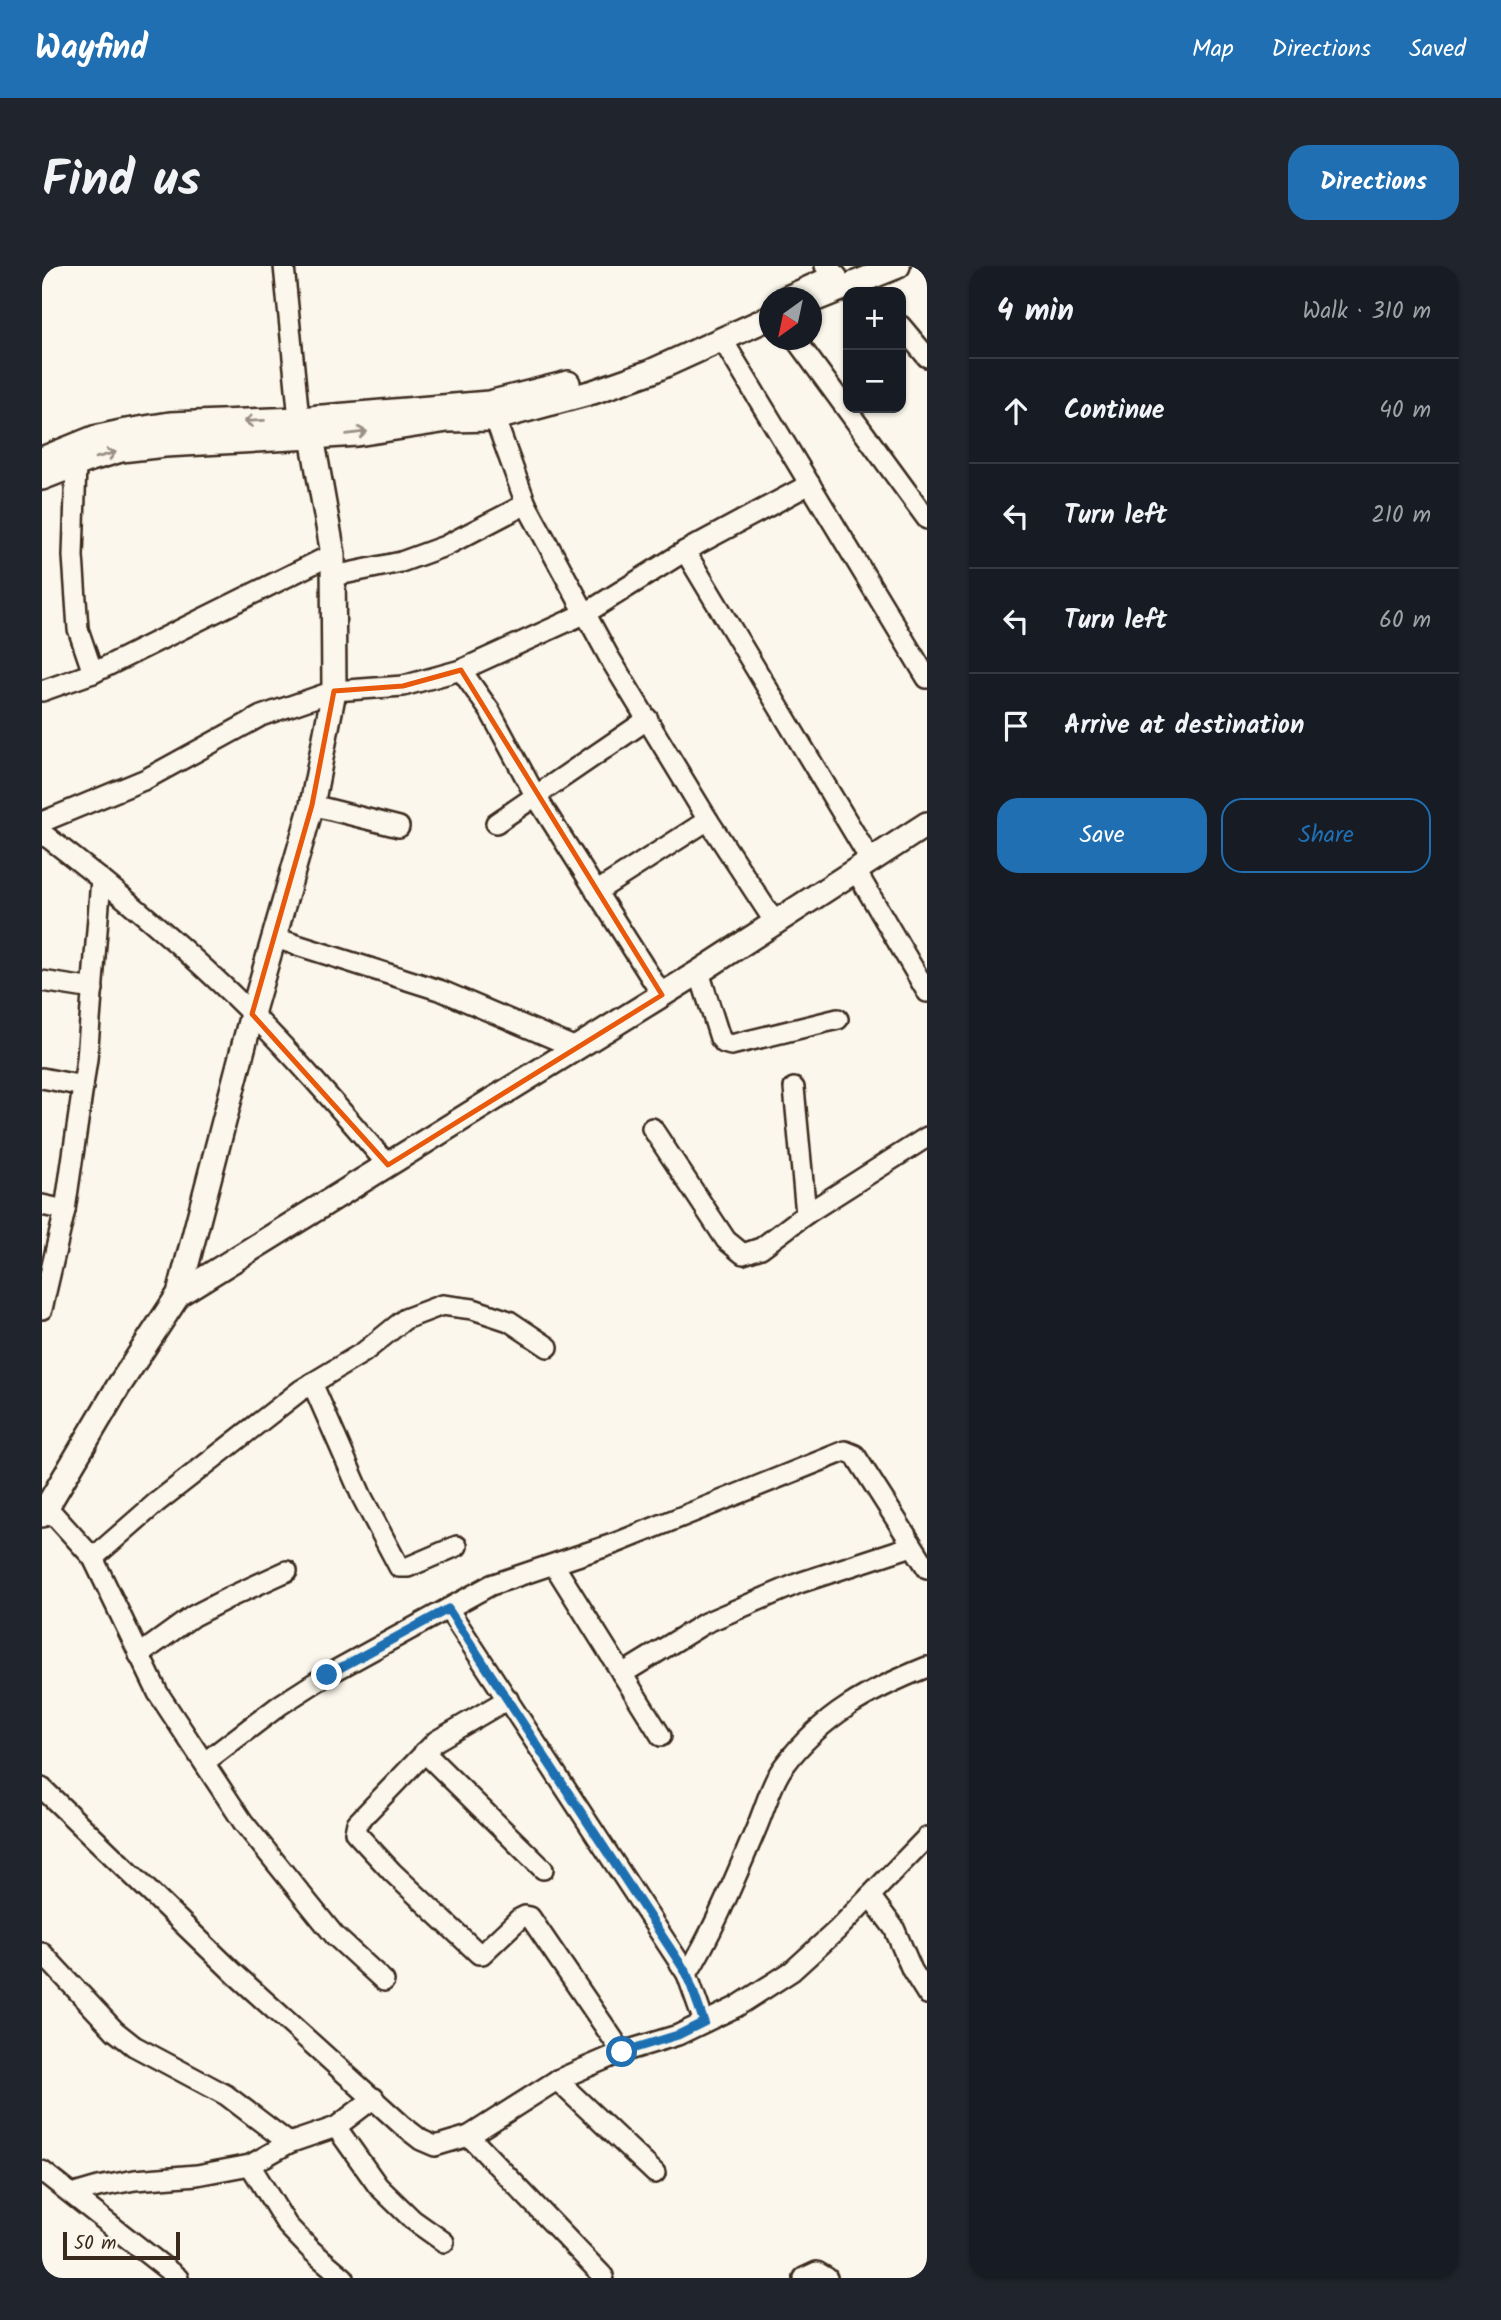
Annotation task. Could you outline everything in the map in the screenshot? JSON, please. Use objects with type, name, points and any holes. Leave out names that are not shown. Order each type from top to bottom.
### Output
[{"type":"street","points":[[284,266],[306,428],[334,565],[334,691],[312,805],[252,1014],[179,1294],[118,1387],[44,1511],[93,1558],[158,1693],[243,1822],[335,1936],[384,1981]]},
{"type":"street","points":[[822,297],[898,266]]},
{"type":"street","points":[[805,287],[831,271],[863,280]]},
{"type":"street","points":[[491,411],[617,369],[759,309]]},
{"type":"street","points":[[42,458],[94,438],[126,430],[170,425],[306,428],[357,433],[448,420],[593,392],[650,372],[759,322]]},
{"type":"street","points":[[906,332],[927,357]]},
{"type":"street","points":[[722,339],[927,678]]},
{"type":"street","points":[[803,350],[927,519]]},
{"type":"street","points":[[491,411],[526,504],[609,657],[708,820],[776,924]]},
{"type":"street","points":[[42,478],[75,464],[121,450],[306,428]]},
{"type":"street","points":[[75,464],[73,556],[78,629],[93,673]]},
{"type":"street","points":[[42,822],[146,779],[261,716],[334,691],[403,686],[461,670],[586,613],[685,551],[810,484]]},
{"type":"street","points":[[42,691],[93,673],[334,565],[401,562],[444,546],[526,504]]},
{"type":"street","points":[[685,551],[863,866],[927,992]]},
{"type":"street","points":[[461,670],[490,710],[535,795],[662,995]]},
{"type":"street","points":[[496,823],[648,719]]},
{"type":"street","points":[[312,805],[399,827]]},
{"type":"street","points":[[596,892],[708,820]]},
{"type":"street","points":[[179,1294],[776,924],[927,824]]},
{"type":"street","points":[[42,833],[101,878],[252,1014],[327,1093],[388,1165]]},
{"type":"street","points":[[42,1309],[65,1210],[83,1086],[101,878]]},
{"type":"street","points":[[275,938],[442,991],[576,1048]]},
{"type":"street","points":[[699,972],[724,1044],[731,1045],[838,1018]]},
{"type":"street","points":[[42,981],[93,989]]},
{"type":"street","points":[[42,1078],[83,1086]]},
{"type":"street","points":[[794,1088],[806,1214]]},
{"type":"street","points":[[652,1128],[726,1240],[743,1254],[761,1248],[806,1214],[927,1137]]},
{"type":"street","points":[[42,1205],[65,1210]]},
{"type":"street","points":[[93,1558],[156,1503],[301,1390],[364,1352],[404,1319],[442,1305],[473,1309],[509,1321],[548,1346]]},
{"type":"street","points":[[312,1383],[362,1497],[400,1567],[408,1567],[457,1546]]},
{"type":"street","points":[[205,1762],[280,1705],[327,1675],[491,1585],[616,1544],[845,1451],[855,1455],[927,1568]]},
{"type":"street","points":[[622,1674],[705,1623],[799,1583],[912,1546]]},
{"type":"street","points":[[554,1565],[661,1736]]},
{"type":"street","points":[[139,1655],[194,1616],[288,1571]]},
{"type":"street","points":[[448,1609],[687,1974],[704,2022]]},
{"type":"street","points":[[687,1974],[718,1916],[782,1768],[827,1719],[854,1701],[927,1667]]},
{"type":"street","points":[[508,1699],[436,1741],[357,1823],[355,1832],[392,1872],[478,1954],[482,1954],[519,1919],[530,1917],[622,2052]]},
{"type":"street","points":[[424,1752],[543,1869]]},
{"type":"street","points":[[42,1788],[235,1974],[403,2126],[421,2140],[435,2146],[470,2136],[557,2080],[622,2052],[678,2035],[736,2007],[792,1971],[926,1842]]},
{"type":"street","points":[[870,1896],[894,1927],[912,1970],[927,1994]]},
{"type":"street","points":[[42,1954],[115,2031],[134,2046],[226,2095],[289,2143]]},
{"type":"street","points":[[557,2080],[654,2173]]},
{"type":"street","points":[[74,2194],[135,2180],[197,2175],[250,2165],[289,2143],[336,2127],[374,2098]]},
{"type":"street","points":[[336,2127],[378,2186],[413,2220],[444,2242]]},
{"type":"street","points":[[470,2136],[603,2276]]},
{"type":"street","points":[[250,2165],[287,2225],[344,2278]]},
{"type":"street","points":[[42,2171],[178,2278]]},
{"type":"street","points":[[804,2278],[817,2272],[827,2278]]},
{"type":"highlighted area","points":[[461,670],[662,995],[388,1165],[252,1014],[312,805],[334,691],[403,686]]},
{"type":"route","points":[[327,1675],[448,1609],[687,1974],[704,2022],[678,2035],[622,2052]]}]
